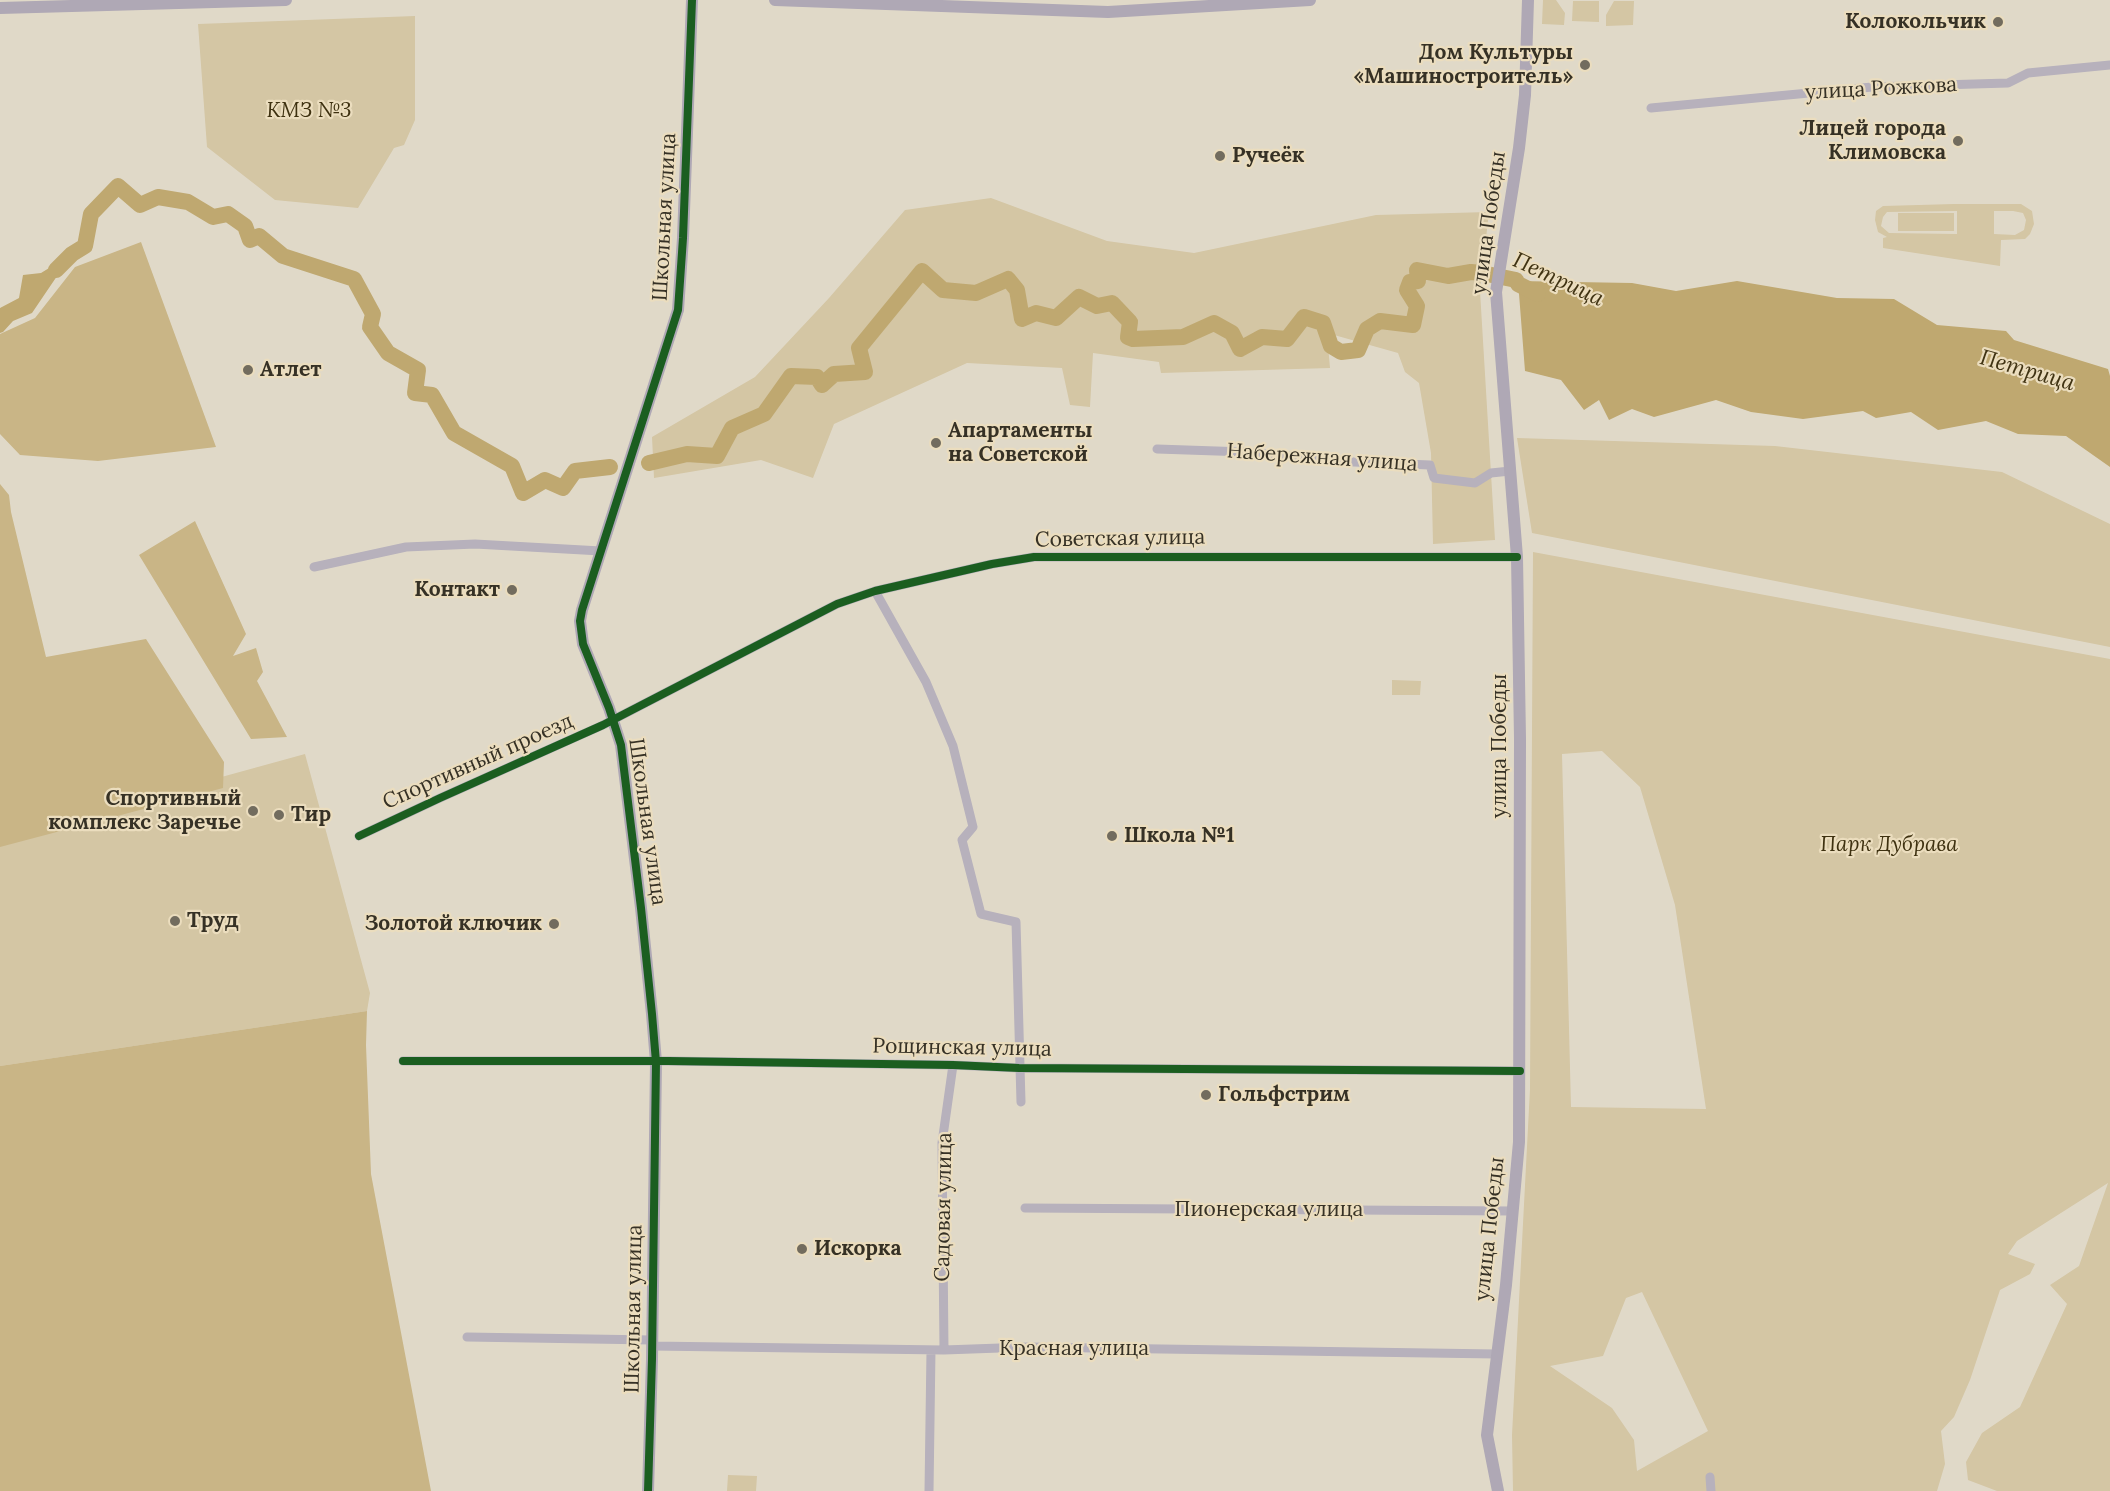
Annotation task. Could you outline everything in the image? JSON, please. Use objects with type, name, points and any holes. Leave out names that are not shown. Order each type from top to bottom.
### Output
[{"type":"main road","points":[[0,8],[286,0]]},
{"type":"main road","name":"Школьная улица","points":[[648,1491],[656,1062],[647,953],[621,745],[580,631],[582,610],[678,310],[682,270],[692,0]]},
{"type":"main road","points":[[775,0],[1102,12],[1311,0]]},
{"type":"main road","name":"улица Победы","points":[[1498,1491],[1487,1435],[1519,1142],[1520,730],[1517,557],[1496,292],[1525,95],[1528,0]]},
{"type":"street","name":"улица Рожкова","points":[[1650,108],[1872,87],[2008,83],[2028,73],[2110,65]]},
{"type":"street","name":"Набережная улица","points":[[1157,449],[1246,452],[1354,462],[1430,465],[1434,478],[1475,483],[1491,473],[1510,471]]},
{"type":"street","points":[[314,567],[406,547],[475,544],[601,551]]},
{"type":"street","name":"Советская улица","points":[[613,720],[837,604],[875,591],[992,564],[1034,558],[1517,557]]},
{"type":"street","points":[[875,591],[926,682],[953,746],[973,827],[962,840],[981,914],[1016,922],[1021,1102]]},
{"type":"street","name":"Спортивный проезд","points":[[359,836],[613,720]]},
{"type":"street","name":"Рощинская улица","points":[[403,1061],[1520,1071]]},
{"type":"street","name":"Садовая улица","points":[[944,1350],[942,1143],[953,1065]]},
{"type":"street","name":"Пионерская улица","points":[[1025,1208],[1513,1211]]},
{"type":"street","name":"Красная улица","points":[[467,1336],[931,1350],[1028,1347],[1496,1354]]},
{"type":"street","points":[[929,1491],[931,1350]]},
{"type":"street","points":[[1710,1477],[1711,1491]]},
{"type":"green space","points":[[1543,0],[1556,0],[1565,13],[1564,25],[1542,24]]},
{"type":"green space","points":[[1573,1],[1599,1],[1599,22],[1572,21]]},
{"type":"green space","points":[[1614,1],[1634,1],[1633,25],[1606,26],[1606,15]]},
{"type":"green space","name":"КМЗ №3","points":[[415,16],[415,120],[404,145],[394,148],[358,208],[275,200],[207,147],[198,24]]},
{"type":"green space","points":[[991,198],[1107,241],[1194,253],[1376,215],[1489,212],[1480,291],[1495,540],[1433,544],[1431,453],[1419,383],[1405,372],[1398,353],[1327,333],[1330,368],[1161,373],[1159,362],[1093,353],[1090,407],[1070,405],[1062,368],[967,363],[834,424],[813,478],[761,460],[654,478],[652,437],[755,377],[829,298],[905,210]]},
{"type":"green space","points":[[2021,204],[2032,211],[2034,224],[2025,239],[2001,240],[2000,266],[1883,248],[1883,238],[1887,237],[1878,232],[1875,220],[1876,211],[1883,206]],"holes":[[[1957,211],[1957,234],[1889,233],[1881,226],[1887,212]],[[1994,211],[2023,213],[2026,220],[2024,230],[2015,235],[1994,234]]]},
{"type":"green space","points":[[1898,213],[1954,213],[1954,231],[1898,231]]},
{"type":"green space","points":[[1517,438],[1775,446],[2002,472],[2110,524],[2110,647],[1532,533]]},
{"type":"green space","name":"Парк Дубрава","points":[[1533,552],[2110,659],[2110,1491],[1997,1491],[1968,1480],[1966,1462],[1982,1433],[2020,1407],[2067,1304],[2050,1285],[2079,1266],[2108,1183],[2017,1241],[2008,1254],[2035,1264],[2030,1274],[2000,1290],[1970,1380],[1954,1417],[1941,1431],[1945,1464],[1937,1491],[1513,1491],[1512,1435],[1530,1089]],"holes":[[[1602,751],[1640,787],[1675,905],[1706,1109],[1571,1107],[1562,754]],[[1642,1292],[1708,1431],[1637,1471],[1634,1440],[1612,1408],[1550,1366],[1603,1356],[1626,1298]]]},
{"type":"green space","points":[[1392,680],[1421,681],[1420,695],[1392,695]]},
{"type":"green space","name":"Труд","points":[[305,754],[370,993],[367,1011],[0,1066],[0,838]]},
{"type":"green space","points":[[728,1475],[757,1476],[756,1491],[727,1491]]},
{"type":"shaded area","points":[[141,242],[216,447],[98,461],[20,455],[0,434],[0,334],[35,318],[75,267]]},
{"type":"shaded area","points":[[0,484],[9,495],[11,512],[46,657],[146,639],[224,762],[223,788],[0,847]]},
{"type":"shaded area","points":[[195,521],[246,634],[233,656],[256,648],[263,672],[257,681],[287,737],[251,739],[139,555]]},
{"type":"shaded area","points":[[367,1011],[366,1045],[371,1174],[431,1491],[0,1491],[0,1066]]},
{"type":"water","points":[[72,254],[32,313],[13,321],[0,333],[0,308],[19,298],[23,275],[41,273]]},
{"type":"water","points":[[1518,281],[1632,283],[1676,291],[1737,281],[1837,298],[1894,299],[1937,325],[2006,331],[2014,340],[2108,369],[2110,376],[2110,467],[2066,436],[2018,434],[1986,421],[1938,430],[1911,412],[1876,418],[1863,411],[1803,419],[1751,412],[1716,400],[1654,417],[1632,409],[1609,420],[1599,400],[1584,410],[1561,380],[1525,371]]},
{"type":"waterway","name":"Петрица","points":[[56,270],[72,254],[85,246],[91,214],[118,186],[140,205],[158,197],[188,202],[213,217],[228,214],[245,226],[250,240],[259,236],[283,256],[354,279],[373,314],[370,327],[388,353],[418,370],[415,393],[432,395],[454,433],[512,466],[523,493],[545,480],[563,488],[575,471],[610,467]]},
{"type":"waterway","name":"Петрица","points":[[649,463],[687,454],[717,456],[732,428],[764,414],[791,376],[817,377],[822,385],[834,374],[865,372],[859,348],[922,271],[943,290],[976,293],[1008,279],[1017,290],[1022,319],[1036,313],[1056,318],[1079,297],[1097,306],[1112,303],[1130,322],[1128,337],[1133,339],[1183,337],[1214,323],[1232,333],[1240,349],[1262,337],[1287,339],[1304,317],[1323,323],[1331,346],[1341,352],[1358,350],[1367,329],[1380,321],[1413,325],[1417,306],[1407,290],[1410,282],[1418,281],[1417,270],[1448,276],[1471,272],[1482,273],[1516,280],[1518,284],[1538,294]]},
{"type":"cycle path","points":[[648,1491],[656,1062],[641,908],[621,745],[583,644],[580,621],[678,310],[692,0]]},
{"type":"cycle path","points":[[359,836],[603,725],[837,604],[875,591],[992,564],[1034,557],[1517,557]]},
{"type":"cycle path","points":[[403,1061],[668,1061],[1019,1068],[1520,1071]]},
{"type":"place","name":"Колокольчик","points":[[1998,22]]},
{"type":"place","name":"Дом Культуры «Машиностроитель»","points":[[1585,65]]},
{"type":"place","name":"Лицей города Климовска","points":[[1958,141]]},
{"type":"place","name":"Ручеёк","points":[[1220,156]]},
{"type":"place","name":"Атлет","points":[[248,370]]},
{"type":"place","name":"Апартаменты на Советской","points":[[936,443]]},
{"type":"place","name":"Контакт","points":[[512,590]]},
{"type":"place","name":"Спортивный комплекс Заречье","points":[[253,811]]},
{"type":"place","name":"Тир","points":[[279,815]]},
{"type":"place","name":"Школа №1","points":[[1112,836]]},
{"type":"place","name":"Труд","points":[[175,921]]},
{"type":"place","name":"Золотой ключик","points":[[554,924]]},
{"type":"place","name":"Гольфстрим","points":[[1206,1095]]},
{"type":"place","name":"Искорка","points":[[802,1249]]}]
